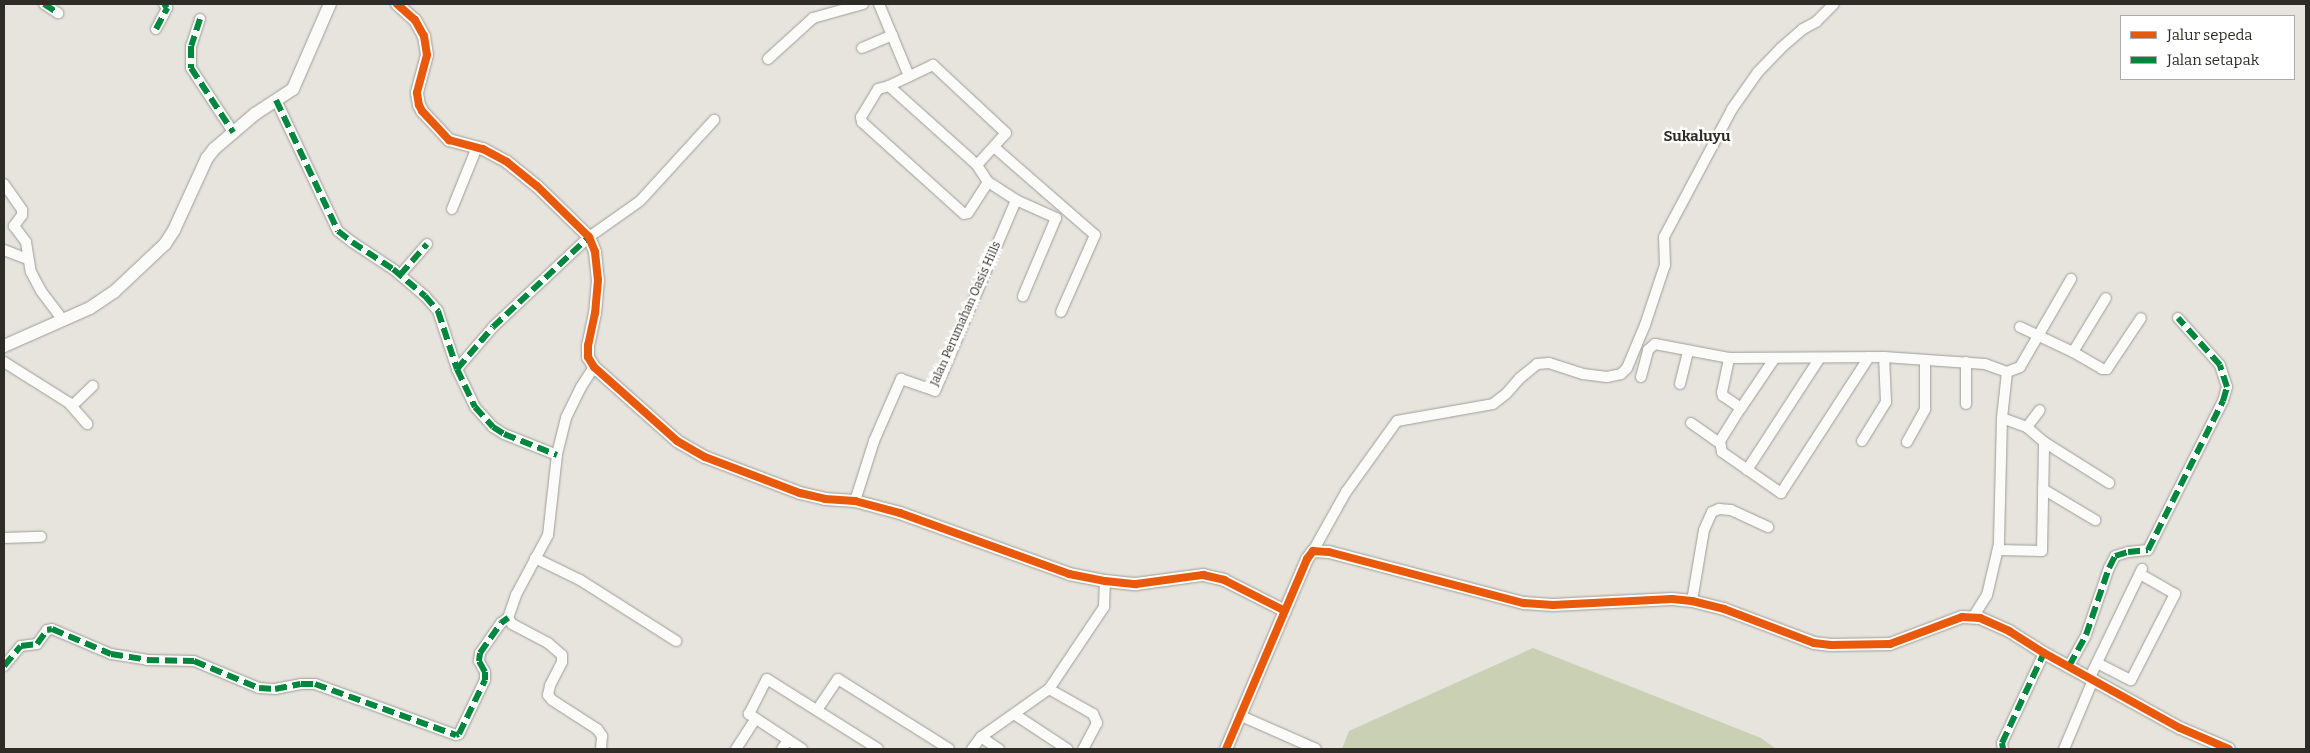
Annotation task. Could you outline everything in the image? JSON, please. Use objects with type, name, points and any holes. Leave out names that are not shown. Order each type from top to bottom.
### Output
[{"type":"street","points":[[44,4],[58,13]]},
{"type":"street","points":[[156,29],[167,8],[164,4]]},
{"type":"street","points":[[4,346],[90,308],[114,292],[165,244],[174,230],[207,158],[233,132],[276,100],[287,95],[299,78],[324,14],[330,4]]},
{"type":"street","points":[[397,4],[415,20],[424,36],[427,55],[417,93],[419,105],[448,140],[477,147],[498,155],[523,174],[589,236],[595,252],[598,280],[595,313],[587,349],[588,357],[594,366],[665,433],[689,449],[811,496],[855,501],[916,518],[1068,574],[1105,581],[1149,583],[1203,575],[1224,580],[1285,611]]},
{"type":"street","points":[[768,59],[814,18],[863,4]]},
{"type":"street","points":[[879,4],[909,76]]},
{"type":"street","points":[[1226,749],[1307,559],[1346,492],[1397,421],[1492,404],[1506,394],[1520,378],[1538,364],[1549,363],[1583,374],[1607,377],[1621,374],[1627,368],[1646,325],[1665,265],[1664,237],[1732,109],[1758,72],[1803,29],[1816,22],[1834,4]]},
{"type":"street","points":[[200,19],[191,46],[191,68],[233,132]]},
{"type":"street","points":[[862,48],[892,35]]},
{"type":"street","points":[[977,165],[1006,133],[933,65],[889,86],[878,89],[861,117],[862,122],[960,213],[968,214],[988,182]]},
{"type":"street","points":[[889,86],[977,165],[988,182],[1016,200],[1056,218],[1075,217]]},
{"type":"street","points":[[276,100],[338,231],[400,275],[438,311],[457,369],[475,407],[493,426],[514,438],[557,455]]},
{"type":"street","points":[[457,369],[493,327],[589,236],[640,201],[714,120]]},
{"type":"street","points":[[452,209],[477,147]]},
{"type":"street","points":[[994,147],[1096,235],[1061,312]]},
{"type":"street","points":[[4,184],[22,210],[22,215],[14,226],[26,242],[28,259],[35,282],[63,320]]},
{"type":"street","name":"Jalan Perumahan Oasis Hills","points":[[855,501],[874,441],[901,379],[935,392],[1016,200]]},
{"type":"street","points":[[1023,296],[1056,218]]},
{"type":"street","points":[[400,275],[427,244]]},
{"type":"street","points":[[4,250],[28,259]]},
{"type":"street","points":[[1641,377],[1651,346],[1655,344],[1729,358],[1819,359],[1884,357],[1985,364],[2007,372],[2020,367],[2071,279]]},
{"type":"street","points":[[2073,352],[2106,298]]},
{"type":"street","points":[[2020,327],[2073,352],[2102,369],[2107,369],[2141,318]]},
{"type":"street","points":[[2069,666],[2086,634],[2115,556],[2128,552],[2148,550],[2223,401],[2227,387],[2220,365],[2178,318]]},
{"type":"street","points":[[1680,384],[1688,351]]},
{"type":"street","points":[[1774,359],[1720,441],[1722,452],[1781,493],[1868,357]]},
{"type":"street","points":[[1862,441],[1886,402],[1884,357]]},
{"type":"street","points":[[1729,358],[1722,392],[1723,396],[1741,408]]},
{"type":"street","points":[[1747,470],[1819,359]]},
{"type":"street","points":[[1908,442],[1925,409],[1925,360]]},
{"type":"street","points":[[4,362],[72,406],[88,424]]},
{"type":"street","points":[[1966,362],[1966,404]]},
{"type":"street","points":[[4,666],[21,646],[37,644],[47,630],[52,629],[111,654],[147,660],[194,661],[264,690],[301,684],[315,684],[456,735],[459,734],[485,680],[485,672],[479,661],[480,653],[501,623],[508,618],[516,595],[550,528],[557,455],[566,418],[594,366]]},
{"type":"street","points":[[1974,616],[1987,595],[1998,550],[2002,418],[2007,372]]},
{"type":"street","points":[[72,406],[93,386]]},
{"type":"street","points":[[2027,427],[2040,410]]},
{"type":"street","points":[[2002,418],[2027,427],[2044,442],[2109,483]]},
{"type":"street","points":[[1691,423],[1717,442],[1720,441]]},
{"type":"street","points":[[1998,550],[2042,551],[2044,442]]},
{"type":"street","points":[[2043,489],[2095,520]]},
{"type":"street","points":[[1692,601],[1704,530],[1712,512],[1719,508],[1731,510],[1768,527]]},
{"type":"street","points":[[4,538],[41,537]]},
{"type":"street","points":[[1313,551],[1329,552],[1524,603],[1553,605],[1672,599],[1692,601],[1724,609],[1814,643],[1846,646],[1896,643],[1962,617],[1974,616],[1995,624],[2180,728],[2229,749]]},
{"type":"street","points":[[535,558],[580,580],[676,641]]},
{"type":"street","points":[[2064,749],[2097,663],[2141,572],[2175,594],[2131,680],[2097,663]]},
{"type":"street","points":[[972,749],[981,737],[1050,689],[1104,607],[1105,581]]},
{"type":"street","points":[[508,618],[512,624],[548,642],[562,654],[562,662],[550,686],[548,695],[597,729],[602,736],[601,749]]},
{"type":"street","points":[[2003,749],[2002,742],[2044,653]]},
{"type":"street","points":[[802,749],[785,745],[755,720],[748,711],[767,679],[877,749]]},
{"type":"street","points":[[817,710],[838,679],[949,749]]},
{"type":"street","points":[[1050,689],[1093,714],[1096,723],[1083,749]]},
{"type":"street","points":[[1014,714],[1067,749]]},
{"type":"street","points":[[1239,715],[1316,749]]},
{"type":"street","points":[[736,749],[755,720]]},
{"type":"street","points":[[981,737],[1000,749]]},
{"type":"green space","points":[[1533,648],[1761,738],[1776,749],[1342,749],[1349,731]]},
{"type":"marked path","points":[[44,4],[58,13]]},
{"type":"marked path","points":[[156,29],[167,8],[164,4]]},
{"type":"marked path","points":[[200,19],[191,46],[191,68],[233,132]]},
{"type":"marked path","points":[[276,100],[338,231],[393,269],[425,296],[438,311],[457,369],[475,407],[493,427],[504,434],[557,455]]},
{"type":"marked path","points":[[457,369],[493,327],[589,237]]},
{"type":"marked path","points":[[400,275],[427,244]]},
{"type":"marked path","points":[[2069,666],[2086,635],[2115,556],[2128,552],[2148,550],[2223,401],[2227,387],[2220,365],[2178,318]]},
{"type":"marked path","points":[[4,666],[21,646],[37,644],[47,630],[52,629],[111,654],[147,660],[194,661],[259,688],[275,689],[301,684],[315,684],[456,735],[459,734],[485,680],[485,672],[479,661],[480,653],[501,623],[508,618]]},
{"type":"marked path","points":[[2003,749],[2002,743],[2044,653]]},
{"type":"cycle path","points":[[397,4],[415,20],[424,36],[427,55],[417,93],[422,111],[449,140],[483,149],[507,162],[537,186],[589,237],[595,252],[598,280],[595,313],[588,345],[588,357],[594,367],[677,441],[705,457],[800,493],[825,499],[855,501],[900,513],[1069,574],[1105,581],[1136,584],[1203,575],[1224,580],[1285,611]]},
{"type":"cycle path","points":[[1226,749],[1307,559],[1313,551],[1329,552],[1524,603],[1553,605],[1672,599],[1692,601],[1724,609],[1814,643],[1831,645],[1890,644],[1962,617],[1980,618],[2009,631],[2044,653],[2180,728],[2229,749]]},
{"type":"district","name":"Sukaluyu","points":[[1697,137]]}]
